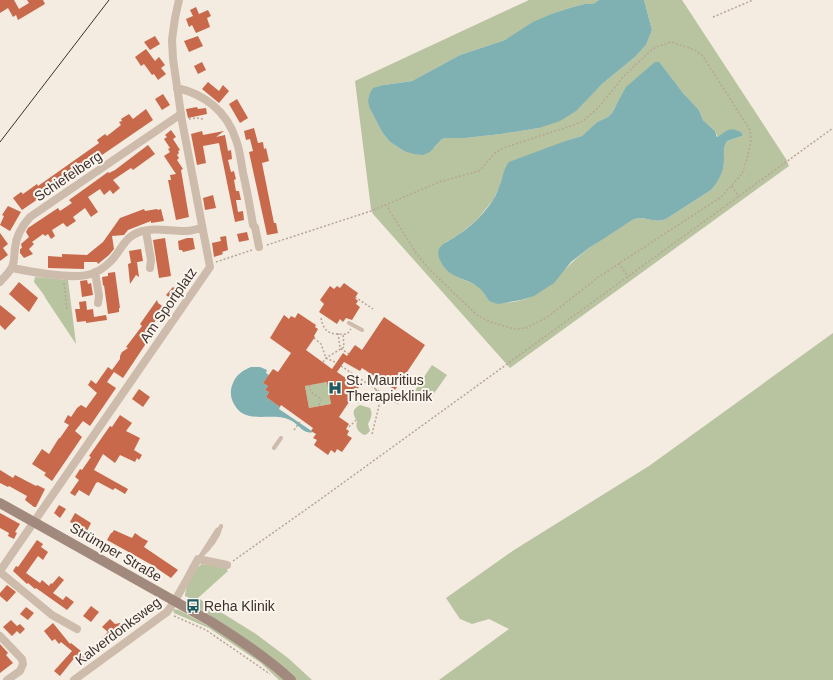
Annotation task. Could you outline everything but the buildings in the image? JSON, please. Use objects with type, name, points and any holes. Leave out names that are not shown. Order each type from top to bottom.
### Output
[{"type":"main road","name":"Strümper Straße","points":[[0,503],[175,601],[240,640],[272,663],[291,680]]},
{"type":"street","name":"Am Sportplatz","points":[[0,571],[210,267],[176,88],[172,40],[174,18],[179,0]]},
{"type":"street","points":[[176,88],[199,94],[210,102],[221,114],[232,130],[239,150],[253,224],[259,247]]},
{"type":"street","name":"Schiefelberg","points":[[12,268],[18,235],[22,225],[30,217],[182,117]]},
{"type":"street","points":[[0,282],[12,268],[44,274],[81,276],[96,272],[111,261],[126,241],[133,235],[146,231],[167,229],[187,231],[202,228]]},
{"type":"street","points":[[146,231],[151,260],[150,268]]},
{"type":"street","points":[[96,272],[99,296],[98,304]]},
{"type":"street","points":[[175,601],[198,559],[227,565]]},
{"type":"street","points":[[0,571],[52,615],[77,629]]},
{"type":"street","name":"Kalverdonksweg","points":[[74,680],[167,612],[175,601]]},
{"type":"street","points":[[0,636],[22,658],[23,664],[20,671],[7,680]]},
{"type":"lane","points":[[351,325],[362,330]]},
{"type":"lane","points":[[274,448],[281,438]]},
{"type":"lane","points":[[222,526],[220,532],[206,552],[198,559],[217,530],[222,526]]},
{"type":"path","points":[[713,17],[753,0]]},
{"type":"path","points":[[210,267],[216,262],[259,247],[371,211],[439,182],[478,171],[495,153],[503,148],[574,125],[598,108],[624,76],[656,47],[671,42],[695,50],[702,55],[750,130],[751,141],[742,174],[721,197],[619,264],[546,318],[526,328],[514,329],[491,322],[478,316],[428,268],[416,253],[386,205]]},
{"type":"path","points":[[182,117],[203,119]]},
{"type":"path","points":[[227,565],[325,496],[833,128]]},
{"type":"path","points":[[732,186],[739,197]]},
{"type":"path","points":[[619,264],[628,277]]},
{"type":"path","points":[[63,275],[67,309]]},
{"type":"path","points":[[355,297],[373,309]]},
{"type":"path","points":[[321,318],[324,329],[328,332],[343,334],[349,333],[351,325]]},
{"type":"path","points":[[338,333],[340,348],[349,354]]},
{"type":"path","points":[[323,362],[340,348],[344,347],[343,334]]},
{"type":"path","points":[[314,338],[321,344],[326,358],[336,362]]},
{"type":"path","points":[[341,366],[398,404]]},
{"type":"path","points":[[309,385],[311,392],[321,399],[318,407]]},
{"type":"path","points":[[372,434],[378,414],[376,389]]},
{"type":"path","points":[[350,400],[360,402],[378,400]]},
{"type":"path","points":[[349,427],[356,420]]},
{"type":"path","points":[[294,430],[300,422]]},
{"type":"path","points":[[167,612],[206,630],[270,674]]},
{"type":"green space","points":[[529,0],[599,0],[593,4],[585,4],[554,13],[505,40],[460,55],[412,81],[384,85],[370,109],[382,132],[390,142],[404,151],[434,148],[442,139],[446,138],[465,138],[539,128],[588,97],[635,57],[646,45],[652,30],[644,0],[682,0],[786,159],[789,166],[510,368],[373,214],[371,209],[355,81]],"holes":[[[659,63],[699,110],[703,120],[715,131],[718,137],[742,136],[727,141],[724,148],[724,164],[722,172],[711,190],[666,219],[658,221],[643,218],[634,219],[593,245],[553,281],[535,294],[525,299],[507,303],[489,301],[480,287],[458,277],[445,268],[439,256],[446,242],[457,236],[477,220],[493,200],[499,188],[506,166],[568,140],[582,136],[597,122],[608,117],[615,107]]]},
{"type":"green space","points":[[35,277],[68,280],[76,344],[34,282]]},
{"type":"green space","points":[[833,333],[833,680],[439,680],[509,629],[489,619],[472,624],[460,619],[446,598],[514,550],[649,466]]},
{"type":"green space","points":[[432,365],[447,375],[428,402],[414,392]]},
{"type":"green space","points":[[327,382],[331,404],[309,408],[305,386]]},
{"type":"green space","points":[[360,405],[370,408],[371,412],[371,418],[368,424],[370,431],[364,435],[356,426],[357,421],[354,416],[355,408]]},
{"type":"green space","points":[[202,564],[225,567],[228,571],[198,598],[256,634],[288,658],[312,680],[296,680],[245,638],[188,602],[195,600],[185,596],[188,583],[193,574]]},
{"type":"green space","points":[[173,609],[179,610],[236,641],[284,680],[279,680],[261,663],[209,628],[174,613]]},
{"type":"water","points":[[599,0],[644,0],[652,30],[646,45],[635,57],[602,84],[576,111],[560,121],[539,128],[501,134],[465,138],[446,138],[442,139],[430,152],[423,155],[404,151],[390,142],[382,132],[370,109],[368,101],[373,88],[412,81],[460,55],[505,40],[533,22],[573,7],[593,4]]},
{"type":"water","points":[[655,62],[659,62],[683,93],[699,110],[703,120],[715,131],[717,137],[731,129],[742,133],[742,136],[727,141],[724,148],[724,164],[722,173],[711,190],[666,219],[658,221],[643,218],[634,219],[589,248],[571,262],[554,283],[534,296],[521,300],[498,304],[489,301],[480,288],[447,271],[438,255],[440,247],[470,226],[487,209],[493,201],[505,168],[509,162],[582,136],[597,122],[608,117],[612,113],[626,87]]},
{"type":"water","points":[[251,367],[260,367],[267,370],[266,373],[269,375],[263,383],[268,386],[265,390],[269,392],[266,397],[280,407],[279,409],[313,432],[306,432],[290,420],[283,418],[245,415],[239,411],[232,399],[232,386],[238,375]]},
{"type":"tram line","points":[[0,142],[109,0]]},
{"type":"place","name":"St. Mauritius Therapieklinik","points":[[335,388]]},
{"type":"place","name":"Reha Klinik","points":[[193,606]]}]
